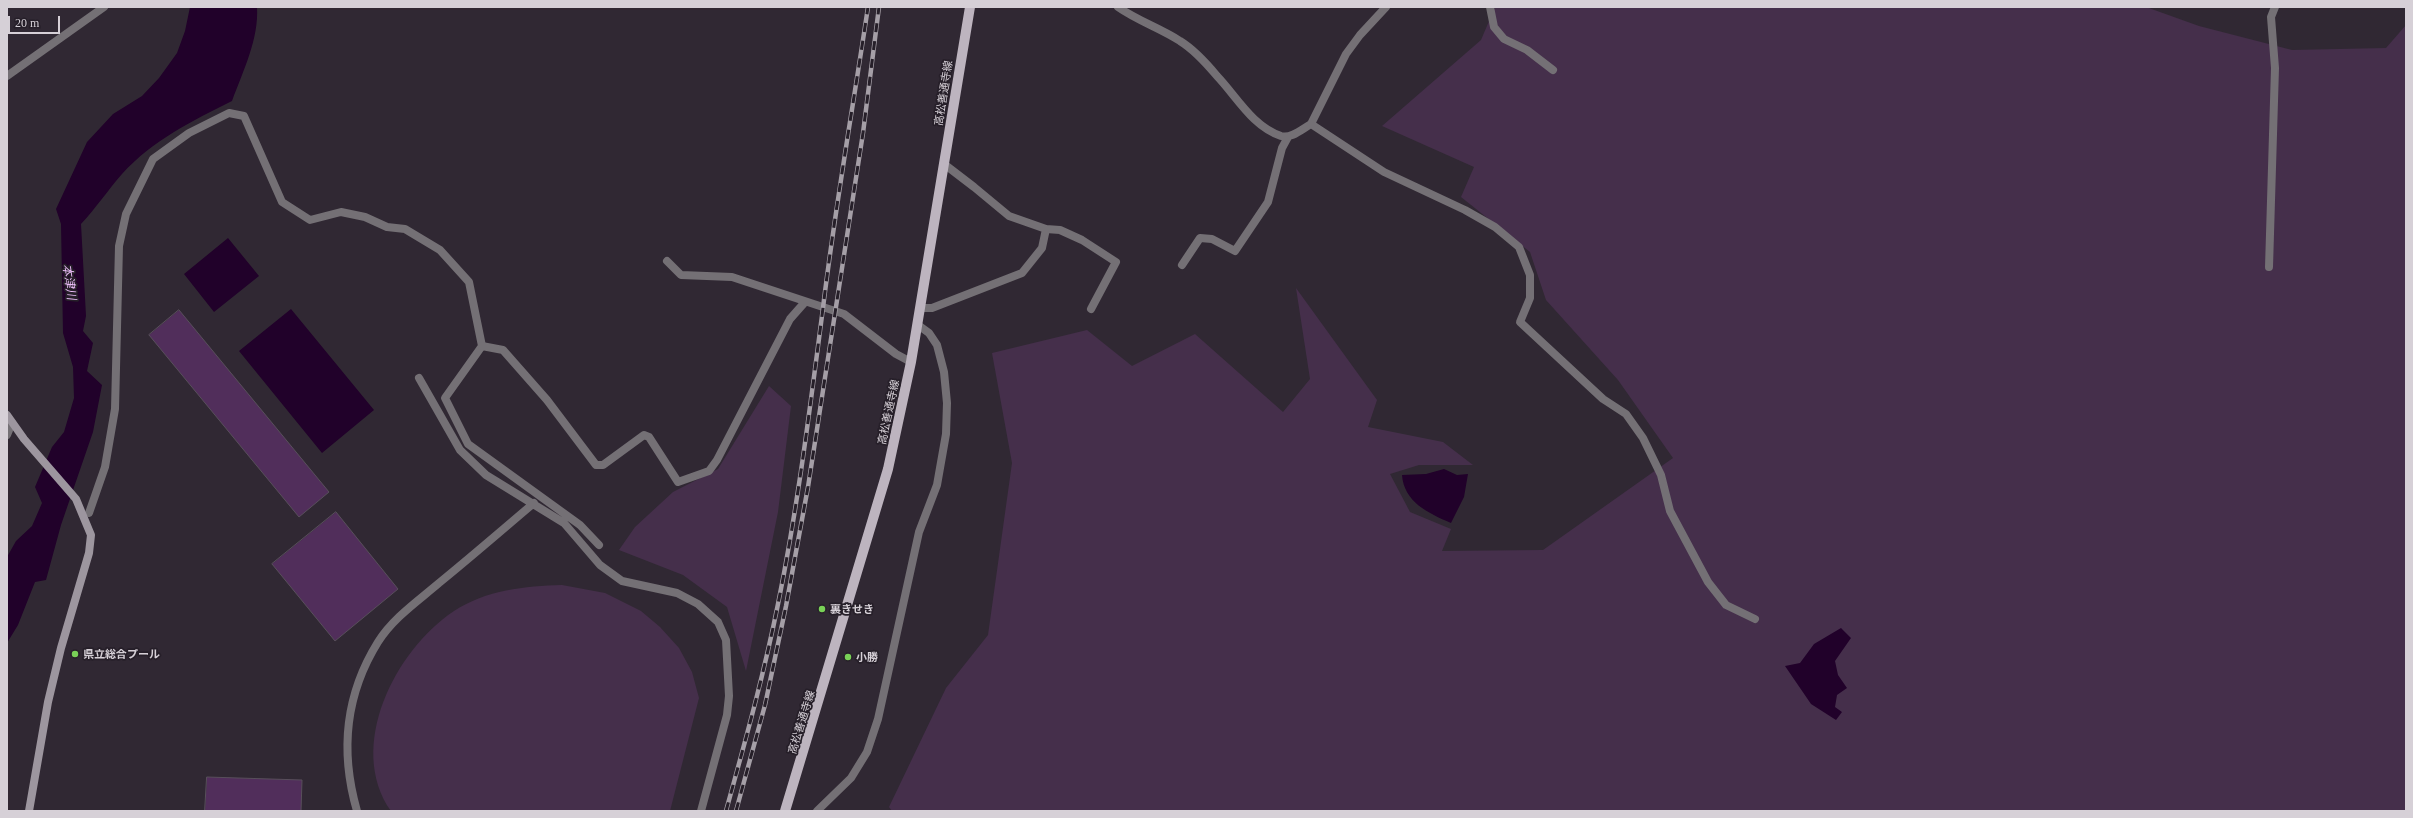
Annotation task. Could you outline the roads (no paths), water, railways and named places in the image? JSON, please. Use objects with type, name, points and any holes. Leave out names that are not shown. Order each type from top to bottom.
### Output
[{"type":"main road","name":"高松善通寺線","points":[[785,811],[888,469],[918,325],[970,7]]},
{"type":"street","points":[[7,76],[104,7]]},
{"type":"street","points":[[1118,7],[1133,18],[1180,41],[1217,76],[1242,107],[1261,125],[1281,136],[1288,137]]},
{"type":"street","points":[[1182,265],[1200,238],[1212,239],[1236,251],[1268,202],[1282,148],[1288,137],[1311,124],[1346,54],[1360,35],[1386,7]]},
{"type":"street","points":[[1490,7],[1494,27],[1504,39],[1527,50],[1553,70]]},
{"type":"street","points":[[2269,266],[2275,68],[2272,17],[2275,7]]},
{"type":"street","points":[[89,513],[105,467],[115,409],[119,246],[126,214],[153,159],[189,132],[229,113],[244,116],[282,202],[310,220],[341,212],[366,216],[387,227],[405,229],[440,250],[469,282],[482,346],[445,398],[468,444],[580,526],[599,545]]},
{"type":"street","points":[[1311,124],[1384,172],[1465,210],[1495,227],[1519,247],[1530,275],[1530,298],[1520,322],[1597,394],[1626,414],[1643,438],[1658,468],[1670,511],[1708,582],[1726,605],[1755,619]]},
{"type":"street","points":[[944,164],[1009,216],[1046,229],[1060,230],[1082,240],[1116,262],[1091,309]]},
{"type":"street","points":[[920,308],[932,308],[1022,273],[1042,248],[1046,229]]},
{"type":"street","points":[[667,261],[681,275],[732,277],[844,314],[896,354],[911,362]]},
{"type":"street","points":[[482,346],[503,350],[547,400],[596,465],[603,465],[644,436],[649,437],[678,482],[709,470],[717,460],[790,319],[805,302]]},
{"type":"street","points":[[817,811],[851,778],[867,752],[878,719],[919,532],[937,485],[946,434],[947,403],[944,372],[937,345],[929,333],[918,325]]},
{"type":"street","points":[[419,378],[460,450],[486,475],[534,503],[564,523],[600,565],[622,581],[677,593],[698,604],[718,622],[726,640],[729,696],[727,715],[701,811]]},
{"type":"street","points":[[7,415],[24,439],[76,499],[91,535],[89,553],[61,648],[48,702],[29,811]]},
{"type":"street","points":[[7,435],[12,423]]},
{"type":"street","points":[[486,475],[493,462]]},
{"type":"street","points":[[357,811],[353,797],[346,739],[353,696],[378,641],[401,615],[534,503]]},
{"type":"water","name":"本津川","points":[[190,7],[257,7],[257,19],[253,43],[232,101],[174,132],[147,151],[122,174],[81,224],[86,316],[83,331],[93,343],[87,371],[102,385],[93,432],[61,525],[46,580],[35,582],[18,625],[7,643],[7,557],[16,541],[32,526],[42,503],[35,487],[52,447],[64,432],[74,398],[73,367],[63,333],[61,224],[56,209],[87,142],[113,114],[142,96],[159,78],[177,53],[185,31]]},
{"type":"water","points":[[228,238],[259,276],[214,312],[184,274]]},
{"type":"water","points":[[291,309],[374,410],[322,453],[239,351]]},
{"type":"water","points":[[1444,469],[1457,475],[1468,474],[1464,497],[1451,523],[1426,511],[1412,499],[1407,492],[1402,475],[1426,474]]},
{"type":"water","points":[[1841,628],[1851,638],[1835,661],[1838,675],[1847,688],[1837,695],[1835,707],[1842,712],[1836,720],[1811,704],[1785,666],[1800,663],[1814,644]]},
{"type":"railway","points":[[726,811],[773,630],[792,530],[833,233],[868,7]]},
{"type":"railway","points":[[736,811],[765,705],[786,606],[808,487],[863,133],[879,7]]},
{"type":"place","name":"裏きせき","points":[[822,609]]},
{"type":"place","name":"県立総合プール","points":[[75,654]]},
{"type":"place","name":"小勝","points":[[848,657]]}]
